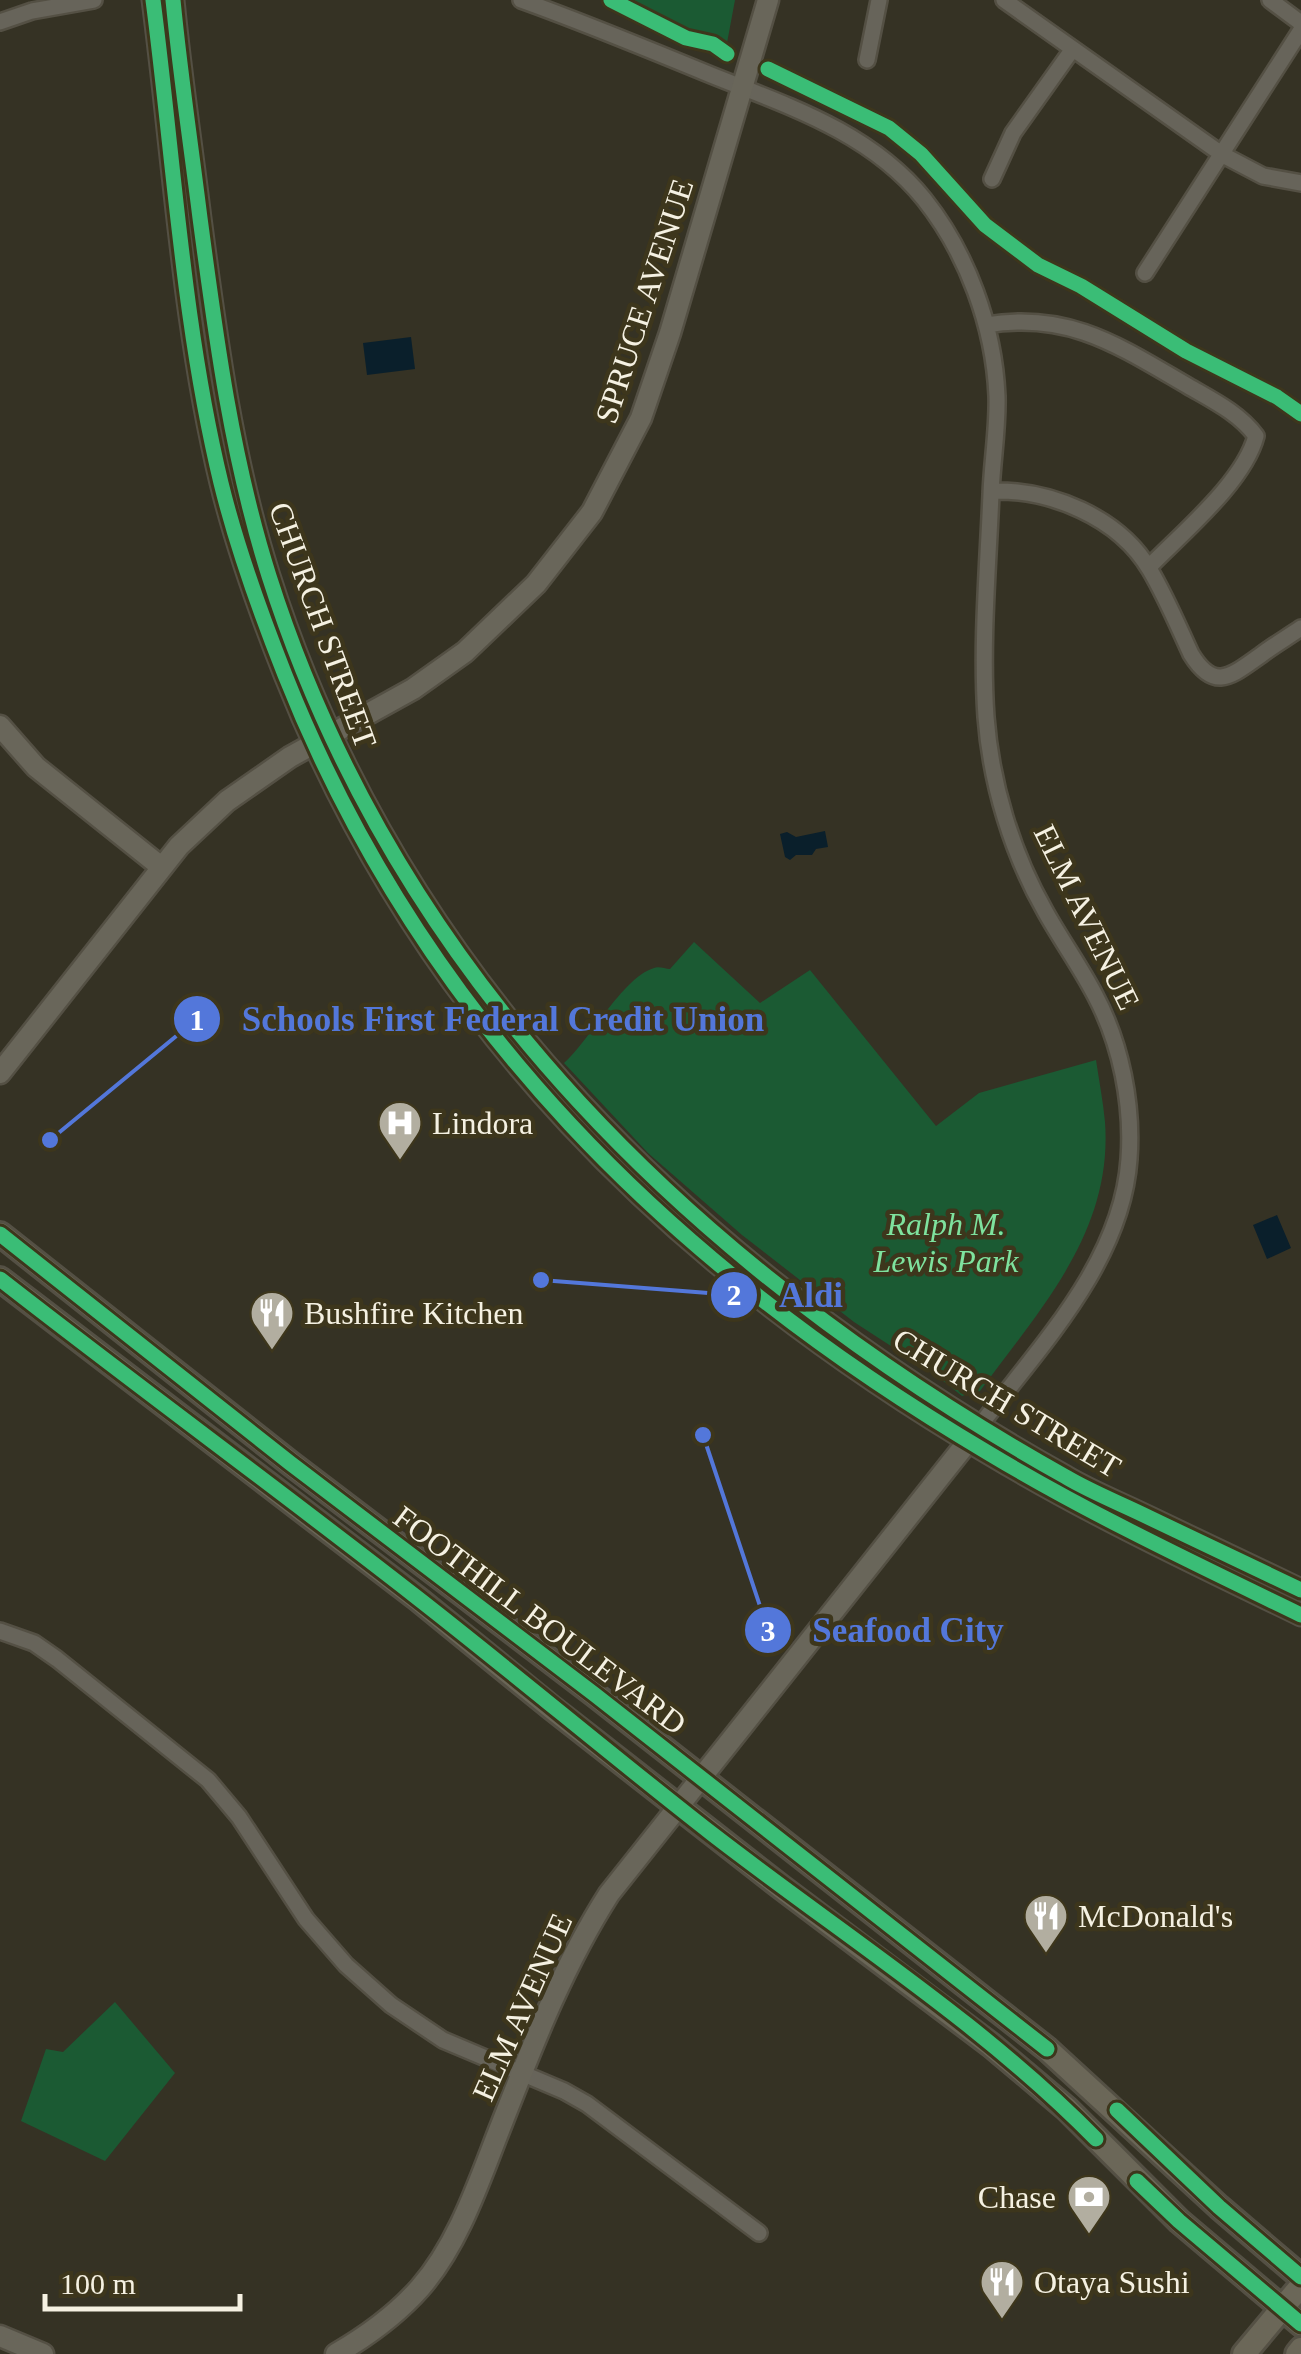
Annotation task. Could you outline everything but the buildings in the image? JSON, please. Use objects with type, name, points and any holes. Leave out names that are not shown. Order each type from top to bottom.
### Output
[{"type":"main road","name":"CHURCH STREET","points":[[153,0],[201,384],[221,483],[266,629],[322,739],[440,930],[534,1070],[723,1240],[974,1434],[1110,1521],[1301,1615]]},
{"type":"main road","name":"CHURCH STREET","points":[[172,0],[219,362],[247,498],[322,739]]},
{"type":"main road","name":"SPRUCE AVENUE","points":[[0,1073],[160,866],[227,801],[322,739],[413,689],[478,641],[536,584],[592,512],[641,418],[670,333],[768,0]]},
{"type":"main road","points":[[0,726],[36,766],[160,866]]},
{"type":"main road","name":"FOOTHILL BOULEVARD","points":[[0,1234],[1070,2068],[1219,2207],[1301,2277]]},
{"type":"main road","name":"FOOTHILL BOULEVARD","points":[[0,1280],[404,1587],[679,1808],[1035,2080],[1179,2221],[1301,2324]]},
{"type":"main road","name":"CHURCH STREET","points":[[974,1434],[1301,1590]]},
{"type":"main road","name":"ELM AVENUE","points":[[336,2354],[400,2308],[438,2263],[476,2190],[562,1976],[582,1936],[617,1884],[974,1434]]},
{"type":"main road","points":[[1244,2354],[1301,2286]]},
{"type":"main road","points":[[0,2336],[44,2354]]},
{"type":"street","points":[[0,22],[32,11],[94,0]]},
{"type":"street","name":"ELM AVENUE","points":[[521,0],[606,31],[841,130],[882,157],[923,198],[972,280],[986,325],[997,395],[986,718],[1001,804],[1019,857],[1044,910],[1097,998],[1110,1030],[1128,1101],[1129,1162],[1114,1225],[1096,1267],[1071,1308],[974,1434]]},
{"type":"street","points":[[867,60],[879,0]]},
{"type":"street","points":[[1004,0],[1223,155],[1264,176],[1301,184]]},
{"type":"street","points":[[1145,273],[1301,27],[1270,0]]},
{"type":"street","points":[[992,179],[1012,132],[1072,50]]},
{"type":"street","points":[[986,325],[1042,321],[1110,341],[1224,408],[1256,436],[1236,473],[1149,567]]},
{"type":"street","points":[[991,491],[1035,494],[1092,515],[1122,539],[1149,567],[1199,668],[1213,676],[1224,679],[1237,673],[1301,628]]},
{"type":"street","points":[[0,1631],[34,1643],[57,1659],[208,1780],[239,1818],[306,1919],[346,1966],[391,2005],[443,2040],[587,2104],[760,2233]]},
{"type":"green space","points":[[625,0],[735,0],[727,43],[725,46],[677,29]]},
{"type":"green space","name":"Ralph M. Lewis Park","points":[[694,942],[760,1003],[810,970],[936,1126],[979,1093],[1096,1060],[1105,1122],[1104,1162],[1085,1234],[1048,1299],[980,1391],[962,1396],[854,1322],[742,1235],[648,1153],[564,1063],[631,983],[654,968],[670,969]]},
{"type":"green space","points":[[115,2002],[175,2073],[105,2161],[21,2121],[46,2049],[63,2052]]},
{"type":"water","points":[[411,337],[415,369],[367,375],[363,343]]},
{"type":"water","points":[[825,831],[828,847],[816,849],[812,855],[796,855],[790,860],[785,857],[780,834],[787,832],[796,837]]},
{"type":"water","points":[[1277,1215],[1291,1248],[1267,1259],[1253,1225]]},
{"type":"cycle path","points":[[153,0],[197,364],[221,483],[242,556],[285,675],[342,800],[408,916],[485,1024],[570,1124],[664,1217],[765,1302],[874,1381],[990,1454],[1144,1538],[1301,1615]]},
{"type":"cycle path","points":[[173,0],[219,354],[245,488],[269,576],[325,723],[397,859],[482,986],[579,1102],[688,1209],[806,1307],[933,1396],[1066,1477],[1301,1590]]},
{"type":"cycle path","points":[[611,0],[686,38],[713,44],[727,54]]},
{"type":"cycle path","points":[[768,69],[889,128],[921,154],[985,225],[1038,265],[1301,414]]},
{"type":"cycle path","points":[[0,1234],[1047,2049]]},
{"type":"cycle path","points":[[0,1279],[415,1596],[711,1833],[958,2017],[1052,2096],[1096,2139]]},
{"type":"cycle path","points":[[1117,2110],[1219,2207],[1301,2277]]},
{"type":"cycle path","points":[[1137,2181],[1301,2324]]},
{"type":"place","name":"Schools First Federal Credit Union","points":[[50,1140]]},
{"type":"place","name":"Lindora","points":[[400,1161]]},
{"type":"place","name":"Aldi","points":[[541,1280]]},
{"type":"place","name":"Bushfire Kitchen","points":[[272,1351]]},
{"type":"place","name":"Seafood City","points":[[703,1435]]},
{"type":"place","name":"McDonald's","points":[[1046,1954]]},
{"type":"place","name":"Chase","points":[[1089,2235]]},
{"type":"place","name":"Otaya Sushi","points":[[1002,2320]]}]
